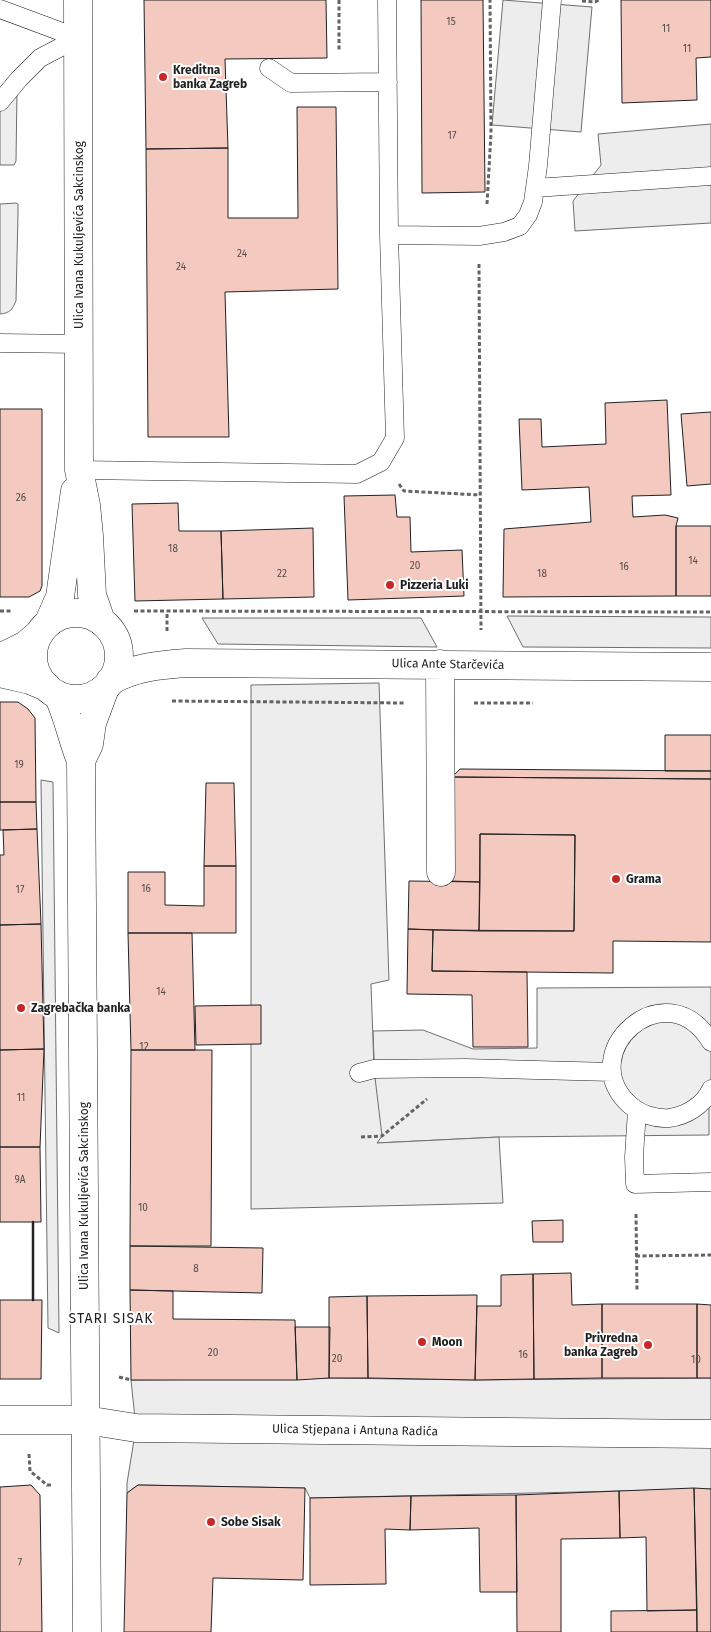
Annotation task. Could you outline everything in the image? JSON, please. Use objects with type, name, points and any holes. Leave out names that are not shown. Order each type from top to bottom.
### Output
[{"type":"street","name":"Ulica Ivana Kukuljevića Sakcinskog","points":[[78,0],[79,470],[86,505],[92,595],[107,626]]},
{"type":"street","name":"Ulica Ivana Kukuljevića Sakcinskog","points":[[44,627],[60,597],[79,470]]},
{"type":"street","points":[[0,658],[26,645],[44,627],[61,615],[76,613],[89,615],[107,626],[117,644],[119,656],[117,669],[107,684],[94,695],[82,698],[70,698],[30,680],[0,673]]},
{"type":"street","name":"Ulica Ante Starčevića","points":[[107,626],[125,641],[186,663]]},
{"type":"street","points":[[44,627],[35,643],[33,656],[39,678],[52,691]]},
{"type":"street","name":"Ulica Ante Starčevića","points":[[107,684],[134,670],[152,665],[186,663],[711,667]]},
{"type":"street","points":[[440,664],[441,872]]},
{"type":"street","name":"Ulica Ivana Kukuljevića Sakcinskog","points":[[81,760],[89,744],[92,723],[107,684]]},
{"type":"street","name":"Ulica Ivana Kukuljevića Sakcinskog","points":[[52,691],[65,709],[74,746],[81,760],[87,1632]]},
{"type":"street","name":"Ulica Stjepana i Antuna Radića","points":[[0,1420],[86,1420],[136,1428],[711,1434]]},
{"type":"lane","points":[[79,470],[357,474],[381,462],[395,438],[389,235],[387,0]]},
{"type":"lane","points":[[389,235],[479,236],[504,232],[520,226],[528,215],[534,202],[552,0]]},
{"type":"lane","points":[[0,9],[78,38]]},
{"type":"lane","points":[[0,102],[40,58],[78,38]]},
{"type":"lane","points":[[269,68],[290,84],[388,82]]},
{"type":"lane","points":[[535,188],[711,176]]},
{"type":"lane","points":[[0,343],[79,344]]},
{"type":"lane","points":[[711,1042],[704,1031],[691,1021],[676,1014],[660,1013],[644,1018],[629,1027],[619,1040],[613,1055],[612,1072],[617,1087],[625,1100],[637,1110],[652,1117],[668,1118],[684,1114],[699,1106],[711,1089]]},
{"type":"lane","points":[[359,1073],[374,1069],[456,1068],[612,1072]]},
{"type":"lane","points":[[637,1110],[634,1157],[635,1184],[711,1182]]},
{"type":"path","points":[[339,0],[339,83]]},
{"type":"path","points":[[480,703],[479,236],[484,209],[488,203],[491,133],[490,0]]},
{"type":"path","points":[[381,462],[404,491],[480,495]]},
{"type":"path","points":[[130,611],[711,612]]},
{"type":"path","points":[[166,701],[414,703]]},
{"type":"path","points":[[471,703],[538,703]]},
{"type":"path","points":[[361,1137],[382,1136],[420,1104]]},
{"type":"path","points":[[635,1184],[637,1290]]},
{"type":"path","points":[[636,1256],[711,1254]]},
{"type":"shaded area","points":[[503,0],[592,7],[581,132],[492,125]]},
{"type":"shaded area","points":[[17,91],[16,161],[14,165],[0,165],[0,110]]},
{"type":"shaded area","points":[[711,124],[711,223],[575,231],[573,201],[601,165],[598,134]]},
{"type":"shaded area","points":[[0,204],[18,204],[18,213],[16,301],[10,310],[0,314]]},
{"type":"shaded area","points":[[507,616],[711,617],[711,648],[523,647]]},
{"type":"shaded area","points":[[202,618],[421,618],[437,647],[218,644]]},
{"type":"shaded area","points":[[379,683],[389,980],[371,984],[374,1069],[382,1136],[377,1143],[499,1137],[503,1203],[251,1209],[251,685]]},
{"type":"shaded area","points":[[41,780],[53,782],[59,1333],[48,1328]]},
{"type":"shaded area","points":[[711,987],[711,1106],[709,1106],[709,1135],[499,1137],[377,1143],[373,1031],[423,1030],[473,1049],[537,1048],[537,988]]},
{"type":"shaded area","points":[[329,1378],[475,1380],[711,1378],[711,1489],[310,1498],[305,1488],[138,1485],[127,1493],[136,1428],[131,1380]]},
{"type":"building","points":[[144,0],[326,0],[327,58],[225,59],[228,148],[146,149]]},
{"type":"building","points":[[421,0],[483,0],[485,192],[422,193]]},
{"type":"building","points":[[621,0],[711,0],[711,57],[696,58],[697,100],[622,103]]},
{"type":"building","points":[[297,107],[336,107],[338,289],[225,292],[229,437],[148,437],[146,149],[228,148],[228,218],[298,218]]},
{"type":"building","points":[[667,400],[671,495],[632,496],[633,517],[665,515],[678,518],[676,526],[676,596],[503,597],[504,529],[591,522],[589,487],[522,490],[519,419],[541,419],[542,447],[606,444],[605,403]]},
{"type":"building","points":[[0,409],[42,409],[42,586],[40,591],[29,597],[0,597]]},
{"type":"building","points":[[711,412],[711,484],[687,486],[681,414]]},
{"type":"building","points":[[395,495],[397,517],[410,517],[411,552],[462,550],[464,596],[348,600],[344,496]]},
{"type":"building","points":[[178,503],[179,531],[221,531],[223,599],[135,601],[132,504]]},
{"type":"building","points":[[676,526],[711,526],[711,596],[676,596]]},
{"type":"building","points":[[313,528],[314,597],[223,599],[221,531]]},
{"type":"building","points":[[0,702],[18,702],[28,709],[35,718],[36,802],[0,802]]},
{"type":"building","points":[[665,735],[711,735],[711,771],[665,771]]},
{"type":"building","points":[[460,769],[711,771],[711,779],[452,777]]},
{"type":"building","points":[[452,777],[711,779],[711,942],[613,941],[613,973],[432,971],[433,930],[574,931],[575,835],[480,834],[480,882],[451,881]]},
{"type":"building","points":[[206,783],[234,783],[236,866],[204,866]]},
{"type":"building","points":[[0,802],[36,802],[37,829],[0,830]]},
{"type":"building","points":[[37,829],[41,924],[0,925],[0,855],[4,855],[3,830]]},
{"type":"building","points":[[480,834],[575,835],[574,931],[479,931]]},
{"type":"building","points":[[204,866],[236,866],[236,933],[128,933],[128,872],[165,872],[165,905],[204,906]]},
{"type":"building","points":[[409,881],[480,882],[479,931],[408,929]]},
{"type":"building","points":[[41,924],[44,1049],[0,1050],[0,925]]},
{"type":"building","points":[[408,929],[433,930],[432,971],[527,972],[528,1047],[473,1047],[472,995],[407,994]]},
{"type":"building","points":[[128,933],[192,933],[195,1050],[131,1050]]},
{"type":"building","points":[[261,1005],[261,1044],[196,1045],[195,1006]]},
{"type":"building","points":[[44,1049],[40,1147],[0,1147],[0,1050]]},
{"type":"building","points":[[131,1050],[212,1050],[211,1246],[130,1246]]},
{"type":"building","points":[[0,1147],[40,1147],[41,1222],[0,1222]]},
{"type":"building","points":[[563,1220],[563,1242],[533,1242],[532,1221]]},
{"type":"building","points":[[130,1246],[263,1248],[262,1293],[130,1290]]},
{"type":"building","points":[[571,1273],[572,1305],[602,1304],[602,1378],[534,1379],[533,1274]]},
{"type":"building","points":[[533,1274],[534,1379],[475,1380],[477,1306],[501,1306],[501,1275]]},
{"type":"building","points":[[130,1290],[173,1291],[173,1319],[295,1320],[297,1380],[131,1380]]},
{"type":"building","name":"Moon","points":[[477,1295],[475,1380],[368,1378],[367,1296]]},
{"type":"building","points":[[367,1296],[368,1378],[329,1378],[329,1297]]},
{"type":"building","points":[[0,1300],[42,1300],[41,1379],[0,1379]]},
{"type":"building","points":[[602,1304],[697,1304],[697,1378],[602,1378]]},
{"type":"building","points":[[697,1304],[711,1305],[711,1378],[697,1378]]},
{"type":"building","points":[[295,1327],[330,1327],[329,1378],[297,1380]]},
{"type":"building","points":[[31,1485],[40,1495],[42,1632],[0,1632],[0,1487]]},
{"type":"building","points":[[138,1485],[305,1488],[303,1580],[213,1578],[211,1632],[124,1632],[127,1493]]},
{"type":"building","points":[[694,1488],[697,1610],[647,1611],[646,1537],[620,1538],[619,1491]]},
{"type":"building","points":[[694,1488],[711,1489],[711,1632],[697,1632]]},
{"type":"building","points":[[619,1491],[620,1538],[561,1539],[561,1632],[517,1632],[516,1495]]},
{"type":"building","points":[[516,1495],[517,1592],[480,1592],[479,1528],[410,1530],[411,1496]]},
{"type":"building","points":[[411,1496],[410,1530],[385,1529],[386,1584],[310,1585],[310,1498]]},
{"type":"building","points":[[697,1610],[697,1632],[611,1632],[611,1611]]},
{"type":"wall","points":[[33,1222],[33,1300]]},
{"type":"place","name":"Kreditna banka Zagreb","points":[[163,77]]},
{"type":"place","name":"Pizzeria Luki","points":[[390,585]]},
{"type":"place","name":"Grama","points":[[616,879]]},
{"type":"place","name":"Zagrebačka banka","points":[[21,1008]]},
{"type":"place","name":"Moon","points":[[422,1342]]},
{"type":"place","name":"Privredna banka Zagreb","points":[[648,1345]]},
{"type":"place","name":"Sobe Sisak","points":[[211,1522]]},
{"type":"district","name":"STARI SISAK","points":[[111,1318]]}]
